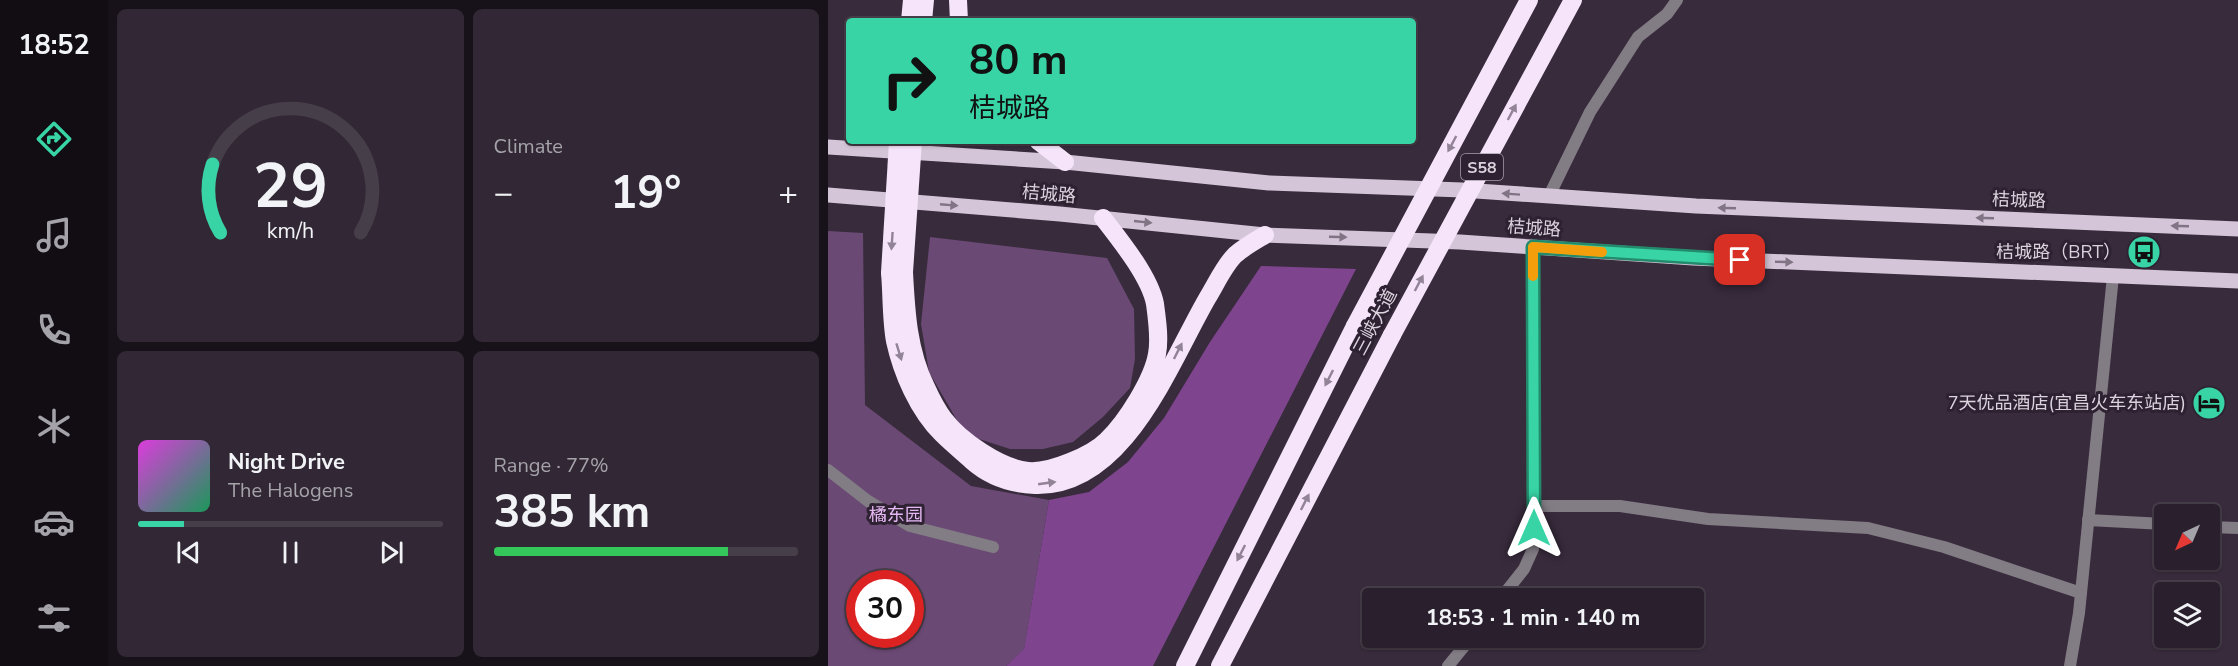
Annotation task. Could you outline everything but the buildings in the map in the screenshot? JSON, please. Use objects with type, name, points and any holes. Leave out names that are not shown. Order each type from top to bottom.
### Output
[{"type":"highway","points":[[910,18],[912,0]]},
{"type":"highway","points":[[923,18],[925,0]]},
{"type":"highway","points":[[958,0],[960,18]]},
{"type":"highway","name":"三峡大道","points":[[1185,666],[1355,326],[1529,0]]},
{"type":"highway","name":"三峡大道","points":[[1220,666],[1392,335],[1573,0]]},
{"type":"highway","points":[[898,144],[895,340],[910,388],[940,432],[977,465],[996,477],[1019,484],[1044,485],[1070,479],[1096,465],[1119,446],[1139,422],[1188,332],[1234,257],[1249,244],[1265,235]]},
{"type":"highway","points":[[913,144],[897,272],[908,330],[925,386],[945,420],[972,445],[1003,464],[1029,471],[1058,468],[1106,441],[1129,415],[1147,382],[1157,354],[1155,301],[1136,261],[1103,218]]},
{"type":"highway","points":[[1042,144],[1065,162]]},
{"type":"main road","name":"桔城路","points":[[828,147],[1065,162],[1269,183],[1462,190],[1696,206],[2238,229]]},
{"type":"main road","name":"桔城路","points":[[828,195],[1103,218],[1265,235],[1460,242],[1693,258],[2238,281]]},
{"type":"street","points":[[1549,196],[1590,112],[1638,37],[1667,14],[1677,0]]},
{"type":"street","points":[[1509,588],[1524,569],[1533,549],[1533,247]]},
{"type":"street","points":[[2070,666],[2081,593],[2114,276]]},
{"type":"street","points":[[828,470],[868,501],[910,526],[993,547]]},
{"type":"street","points":[[1534,506],[1620,507],[1708,519],[1868,528],[1944,547],[2081,593]]},
{"type":"street","points":[[2088,520],[2154,523]]},
{"type":"street","points":[[2220,527],[2238,528]]},
{"type":"street","points":[[1448,666],[1463,648]]},
{"type":"green space","name":"橘东园","points":[[828,231],[863,233],[865,405],[971,486],[1049,500],[1024,650],[1006,666],[828,666]]},
{"type":"green space","points":[[930,237],[1107,258],[1134,309],[1135,359],[1130,388],[1103,417],[1073,442],[1043,449],[1010,449],[976,438],[958,422],[929,372],[921,324]]},
{"type":"shaded area","points":[[1261,266],[1356,269],[1153,666],[1006,666],[1024,649],[1049,500],[1089,492],[1128,462],[1164,418],[1210,342]]},
{"type":"slow traffic","points":[[1533,276],[1533,247],[1602,252]]},
{"type":"place","name":"桔城路（BRT）","points":[[2144,252]]},
{"type":"place","name":"7天优品酒店(宜昌火车东站店)","points":[[2209,403]]},
{"type":"route","points":[[1534,528],[1533,247],[1740,260]]}]
